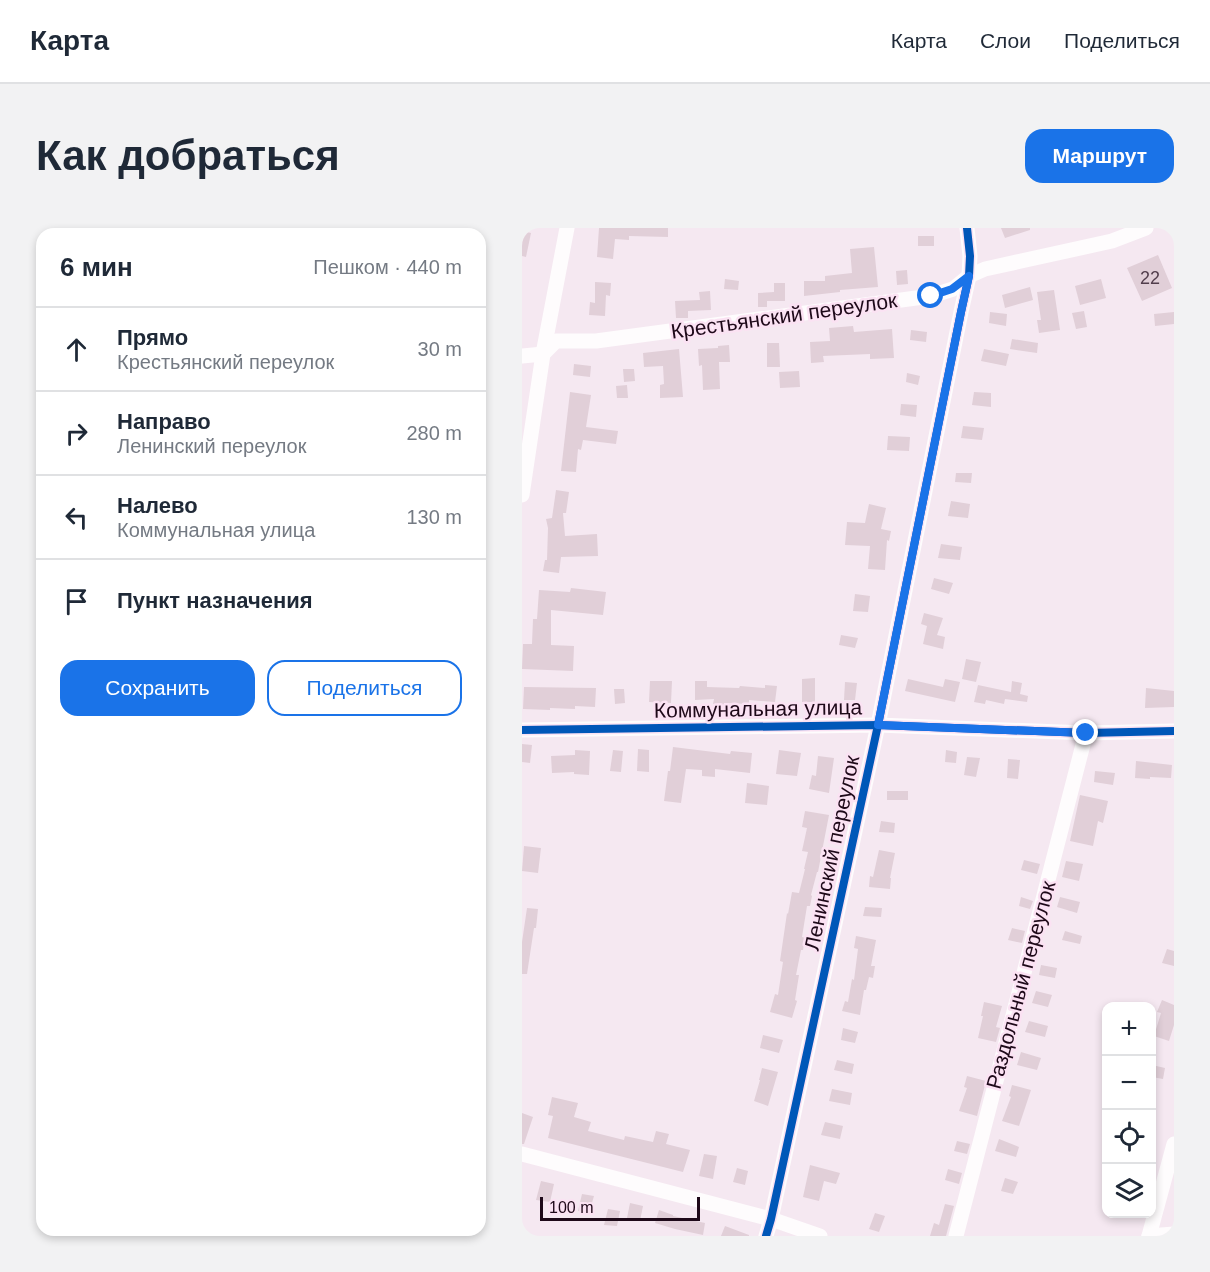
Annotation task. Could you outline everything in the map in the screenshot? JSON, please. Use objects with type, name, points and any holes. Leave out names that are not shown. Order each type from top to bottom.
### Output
[{"type":"street","points":[[522,495],[543,354],[567,228]]},
{"type":"street","name":"Ленинский переулок","points":[[766,1236],[878,725],[969,276],[970,256],[967,228]]},
{"type":"street","name":"Крестьянский переулок","points":[[522,356],[543,354],[556,341],[596,340],[931,296],[952,289],[969,276],[986,269],[1112,241],[1146,228]]},
{"type":"street","name":"Коммунальная улица","points":[[522,730],[878,725],[1086,733],[1174,731]]},
{"type":"street","name":"Раздольный переулок","points":[[956,1236],[1086,733]]},
{"type":"street","points":[[1174,1144],[1149,1236],[1174,1234]]},
{"type":"street","points":[[522,1154],[771,1219],[820,1236]]},
{"type":"building","points":[[599,228],[668,228],[668,237],[629,236],[629,240],[615,239],[613,259],[597,257]]},
{"type":"building","points":[[1001,228],[1030,228],[1030,230],[1005,238]]},
{"type":"building","points":[[522,231],[531,233],[526,257],[522,256]]},
{"type":"building","points":[[918,236],[934,236],[934,246],[918,246]]},
{"type":"building","points":[[874,247],[878,287],[804,296],[804,281],[825,281],[825,276],[852,273],[850,249]]},
{"type":"building","points":[[1158,255],[1172,288],[1142,301],[1127,268]]},
{"type":"building","points":[[907,270],[908,284],[897,285],[896,271]]},
{"type":"building","points":[[725,279],[739,281],[738,290],[724,289]]},
{"type":"building","points":[[1101,279],[1106,298],[1080,305],[1075,286]]},
{"type":"building","points":[[595,282],[611,283],[610,296],[606,295],[605,316],[589,315],[590,302],[595,303]]},
{"type":"building","points":[[774,283],[785,283],[785,301],[767,301],[767,307],[758,307],[758,293],[774,292]]},
{"type":"building","points":[[1030,287],[1033,300],[1005,308],[1002,295]]},
{"type":"building","points":[[1054,290],[1060,330],[1039,333],[1037,320],[1041,320],[1037,292]]},
{"type":"building","points":[[710,291],[711,310],[688,311],[688,318],[676,318],[675,301],[700,300],[699,292]]},
{"type":"building","points":[[1084,311],[1087,327],[1076,329],[1072,313]]},
{"type":"building","points":[[990,312],[1007,314],[1006,326],[989,323]]},
{"type":"building","points":[[1174,312],[1174,324],[1155,326],[1154,314]]},
{"type":"building","points":[[853,326],[854,332],[892,329],[894,358],[870,359],[870,354],[823,356],[824,362],[811,363],[810,342],[830,341],[829,328]]},
{"type":"building","points":[[911,330],[927,332],[926,342],[910,340]]},
{"type":"building","points":[[1012,339],[1038,343],[1037,353],[1010,349]]},
{"type":"building","points":[[767,343],[779,343],[780,367],[767,367]]},
{"type":"building","points":[[729,345],[730,362],[719,362],[720,389],[703,390],[702,365],[699,366],[698,349]]},
{"type":"building","points":[[679,349],[683,397],[660,398],[660,385],[664,384],[663,366],[644,367],[643,353]]},
{"type":"building","points":[[984,349],[1009,354],[1006,366],[981,361]]},
{"type":"building","points":[[574,364],[591,366],[590,377],[573,375]]},
{"type":"building","points":[[623,369],[634,369],[635,381],[624,382]]},
{"type":"building","points":[[799,371],[800,387],[780,388],[779,372]]},
{"type":"building","points":[[907,373],[920,376],[918,385],[906,382]]},
{"type":"building","points":[[627,385],[628,398],[617,398],[616,386]]},
{"type":"building","points":[[570,392],[591,395],[586,427],[618,431],[616,444],[583,440],[581,450],[578,449],[576,472],[561,471]]},
{"type":"building","points":[[974,392],[991,393],[991,407],[972,405]]},
{"type":"building","points":[[901,404],[917,405],[916,417],[900,415]]},
{"type":"building","points":[[963,426],[984,428],[982,440],[961,438]]},
{"type":"building","points":[[888,436],[910,437],[909,451],[887,450]]},
{"type":"building","points":[[956,473],[972,473],[971,483],[955,482]]},
{"type":"building","points":[[556,490],[569,492],[566,513],[563,513],[565,536],[597,534],[598,556],[561,557],[559,573],[543,571],[545,560],[547,560],[546,519],[552,518]]},
{"type":"building","points":[[951,501],[970,504],[968,518],[948,516]]},
{"type":"building","points":[[869,504],[886,508],[881,529],[891,531],[889,541],[887,540],[885,570],[868,569],[870,546],[845,545],[847,522],[865,523]]},
{"type":"building","points":[[941,544],[962,547],[960,560],[938,558]]},
{"type":"building","points":[[934,578],[953,583],[949,594],[931,589]]},
{"type":"building","points":[[571,588],[606,592],[603,615],[551,610],[551,645],[574,646],[573,671],[522,669],[523,644],[532,644],[533,619],[537,619],[539,590],[570,592]]},
{"type":"building","points":[[855,594],[870,596],[868,612],[853,611]]},
{"type":"building","points":[[924,613],[943,618],[937,635],[945,637],[943,649],[923,644],[927,626],[921,624]]},
{"type":"building","points":[[841,635],[858,638],[855,648],[839,645]]},
{"type":"building","points":[[966,659],[981,662],[976,682],[962,679]]},
{"type":"building","points":[[815,678],[815,702],[802,702],[802,679]]},
{"type":"building","points":[[908,679],[943,687],[945,679],[960,682],[955,702],[905,691]]},
{"type":"building","points":[[650,681],[672,681],[671,703],[649,702]]},
{"type":"building","points":[[695,681],[707,681],[707,687],[765,688],[765,685],[777,686],[775,702],[749,700],[749,704],[724,703],[724,705],[713,704],[714,699],[695,700]]},
{"type":"building","points":[[1012,681],[1022,683],[1020,694],[1028,696],[1027,702],[1005,699],[1004,704],[986,700],[985,704],[974,702],[978,685],[1011,692]]},
{"type":"building","points":[[845,682],[857,683],[855,700],[844,700]]},
{"type":"building","points":[[524,687],[596,688],[595,707],[523,709]]},
{"type":"building","points":[[1146,688],[1174,691],[1174,707],[1145,708]]},
{"type":"building","points":[[614,689],[624,689],[625,703],[615,704]]},
{"type":"building","points":[[522,744],[532,745],[530,763],[522,762]]},
{"type":"building","points":[[673,747],[730,754],[731,751],[752,753],[750,773],[715,769],[715,777],[702,776],[702,770],[686,769],[681,803],[664,801]]},
{"type":"building","points":[[638,749],[649,750],[649,772],[637,771]]},
{"type":"building","points":[[575,750],[590,751],[589,775],[574,774],[574,772],[552,773],[551,756],[575,755]]},
{"type":"building","points":[[613,750],[623,751],[621,772],[610,771]]},
{"type":"building","points":[[779,750],[801,753],[797,776],[776,774]]},
{"type":"building","points":[[946,750],[957,752],[956,763],[945,762]]},
{"type":"building","points":[[818,756],[834,758],[829,793],[809,789],[812,775],[816,776]]},
{"type":"building","points":[[967,757],[980,758],[976,777],[964,775]]},
{"type":"building","points":[[1008,759],[1020,760],[1018,779],[1007,778]]},
{"type":"building","points":[[1136,761],[1172,765],[1171,778],[1135,778]]},
{"type":"building","points":[[1095,771],[1115,773],[1113,785],[1094,782]]},
{"type":"building","points":[[747,783],[769,786],[767,805],[745,803]]},
{"type":"building","points":[[887,791],[908,791],[908,800],[887,800]]},
{"type":"building","points":[[1080,795],[1108,801],[1103,823],[1098,821],[1093,846],[1070,841]]},
{"type":"building","points":[[805,811],[829,815],[810,906],[807,906],[802,937],[805,938],[796,975],[799,975],[795,1000],[797,1001],[792,1018],[770,1012],[775,994],[778,995],[787,913],[792,892],[799,893],[808,852],[802,851],[807,828],[802,827]]},
{"type":"building","points":[[881,821],[895,823],[894,833],[879,832]]},
{"type":"building","points":[[524,846],[541,848],[538,873],[522,871]]},
{"type":"building","points":[[879,850],[895,853],[890,889],[869,887],[870,876],[873,877]]},
{"type":"building","points":[[1024,860],[1040,864],[1037,874],[1021,870]]},
{"type":"building","points":[[1066,861],[1083,864],[1079,881],[1062,877]]},
{"type":"building","points":[[1021,897],[1033,901],[1030,909],[1019,906]]},
{"type":"building","points":[[1060,897],[1080,902],[1077,913],[1057,907]]},
{"type":"building","points":[[865,907],[882,908],[881,917],[863,916]]},
{"type":"building","points":[[527,908],[538,909],[527,974],[522,974],[522,942]]},
{"type":"building","points":[[1012,928],[1025,931],[1022,943],[1008,940]]},
{"type":"building","points":[[1065,931],[1082,936],[1080,944],[1062,940]]},
{"type":"building","points":[[856,936],[876,940],[871,966],[875,966],[873,978],[869,977],[866,990],[864,990],[860,1015],[842,1011],[845,1001],[848,1002],[852,979],[854,980],[858,949],[854,948]]},
{"type":"building","points":[[1167,949],[1174,951],[1174,966],[1162,963]]},
{"type":"building","points":[[1041,965],[1057,968],[1055,978],[1039,975]]},
{"type":"building","points":[[1036,991],[1052,995],[1048,1007],[1032,1003]]},
{"type":"building","points":[[1162,1000],[1174,1005],[1174,1025],[1169,1041],[1156,1037],[1161,1013],[1157,1012]]},
{"type":"building","points":[[984,1002],[1002,1006],[996,1027],[1000,1028],[996,1042],[978,1038]]},
{"type":"building","points":[[1029,1021],[1048,1026],[1045,1037],[1025,1032]]},
{"type":"building","points":[[843,1028],[858,1032],[855,1043],[841,1040]]},
{"type":"building","points":[[763,1035],[783,1040],[779,1053],[760,1048]]},
{"type":"building","points":[[1021,1052],[1041,1058],[1037,1070],[1017,1065]]},
{"type":"building","points":[[837,1060],[854,1064],[852,1074],[834,1070]]},
{"type":"building","points":[[1156,1066],[1165,1068],[1163,1079],[1156,1078]]},
{"type":"building","points":[[762,1068],[778,1072],[768,1106],[754,1101]]},
{"type":"building","points":[[967,1076],[986,1081],[977,1116],[959,1111],[967,1088],[964,1087]]},
{"type":"building","points":[[1012,1085],[1031,1090],[1019,1126],[1002,1121],[1011,1097],[1009,1096]]},
{"type":"building","points":[[832,1089],[852,1093],[850,1105],[829,1101]]},
{"type":"building","points":[[552,1097],[578,1103],[574,1117],[591,1122],[588,1131],[624,1140],[625,1136],[653,1142],[656,1131],[669,1134],[666,1144],[690,1150],[683,1172],[548,1138],[553,1116],[548,1115]]},
{"type":"building","points":[[522,1113],[533,1117],[524,1144],[522,1144]]},
{"type":"building","points":[[825,1122],[843,1126],[840,1139],[821,1135]]},
{"type":"building","points":[[999,1139],[1019,1147],[1016,1157],[995,1151]]},
{"type":"building","points":[[957,1141],[970,1144],[967,1154],[954,1151]]},
{"type":"building","points":[[704,1154],[717,1156],[713,1179],[699,1176]]},
{"type":"building","points":[[810,1165],[840,1173],[836,1184],[824,1181],[819,1201],[803,1197]]},
{"type":"building","points":[[737,1168],[748,1171],[745,1185],[733,1182]]},
{"type":"building","points":[[948,1169],[962,1173],[959,1184],[945,1180]]},
{"type":"building","points":[[1005,1178],[1018,1182],[1013,1194],[1001,1191]]},
{"type":"building","points":[[541,1181],[554,1184],[550,1202],[536,1200]]},
{"type":"building","points":[[582,1194],[594,1196],[589,1213],[578,1211]]},
{"type":"building","points":[[630,1203],[643,1206],[640,1221],[627,1218]]},
{"type":"building","points":[[945,1204],[954,1206],[946,1236],[930,1236],[934,1223],[939,1225]]},
{"type":"building","points":[[608,1209],[620,1211],[617,1226],[604,1225]]},
{"type":"building","points":[[659,1210],[673,1216],[705,1223],[703,1235],[655,1223]]},
{"type":"building","points":[[875,1213],[885,1216],[879,1232],[869,1229]]},
{"type":"building","points":[[725,1226],[749,1235],[749,1236],[721,1236]]},
{"type":"cycle path","points":[[766,1236],[878,725],[969,276],[970,256],[967,228]]},
{"type":"cycle path","points":[[522,730],[878,725],[1086,733],[1174,731]]},
{"type":"route","points":[[931,296],[952,289],[969,276],[878,725],[1086,733]]}]
